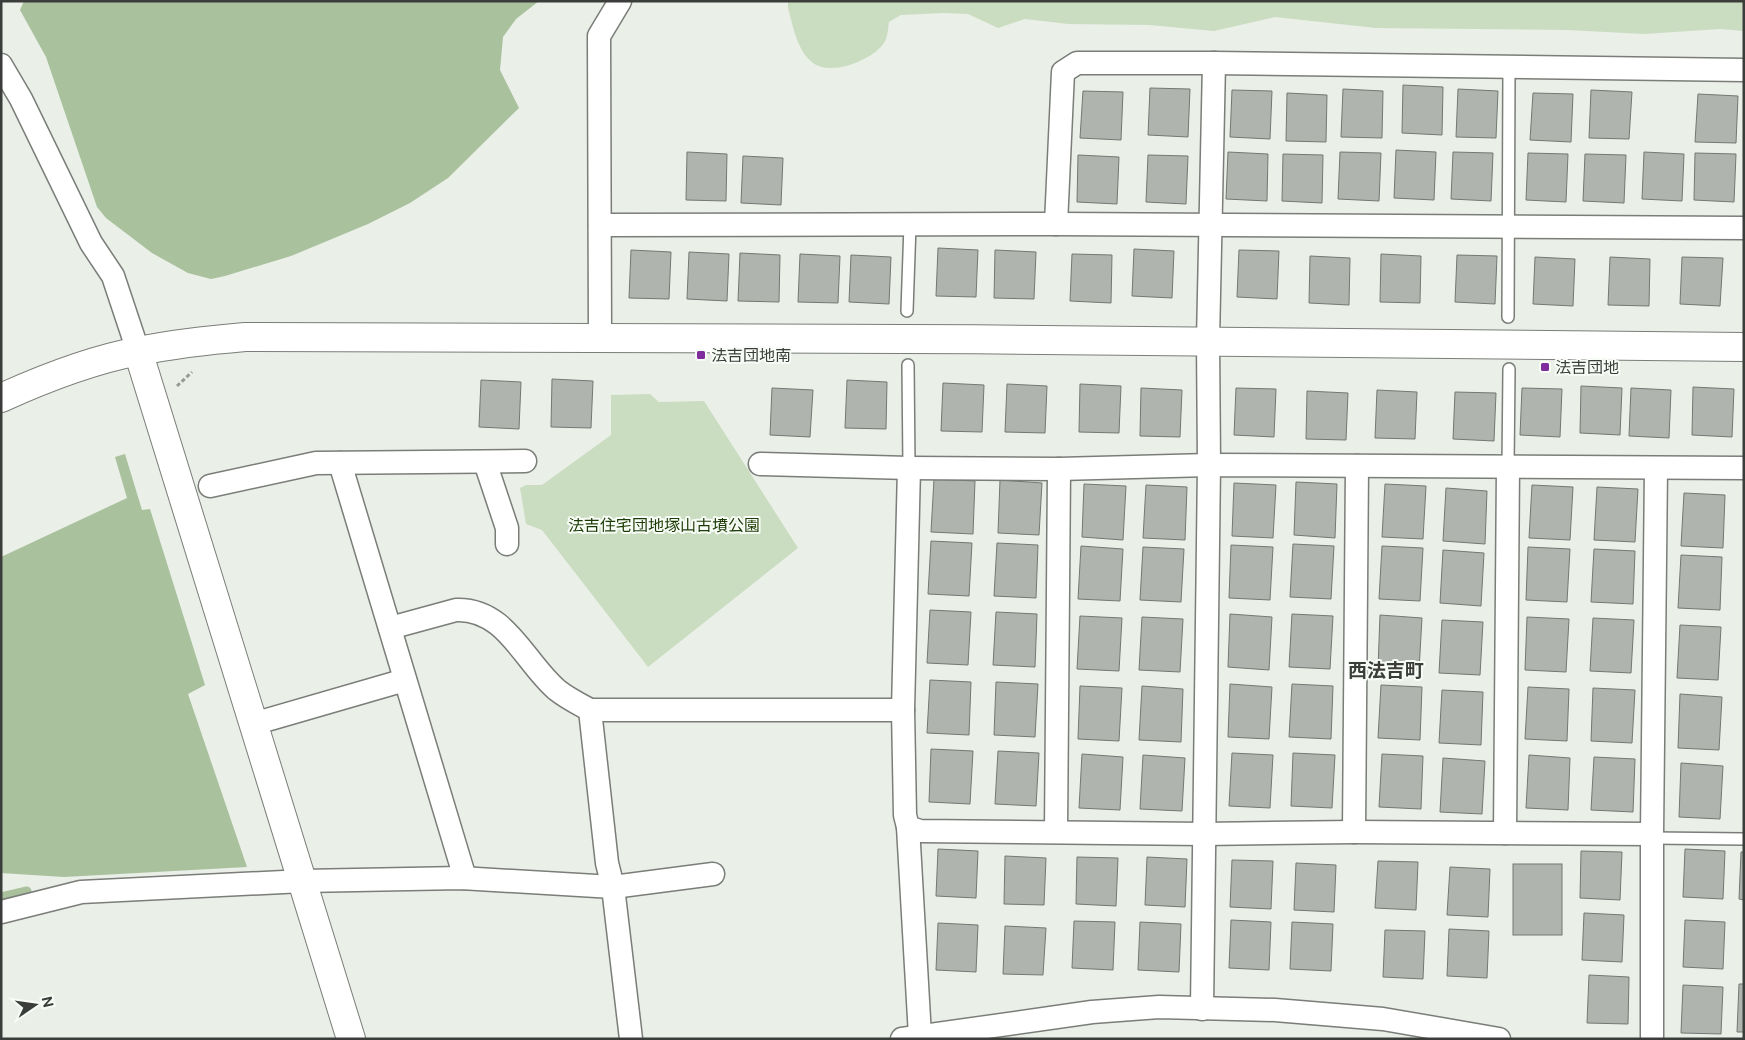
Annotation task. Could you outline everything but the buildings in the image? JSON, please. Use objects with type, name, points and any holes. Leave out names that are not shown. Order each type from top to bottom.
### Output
[{"type":"street","points":[[600,336],[600,36],[620,1]]},
{"type":"street","points":[[1056,224],[1064,72],[1077,63],[1744,70]]},
{"type":"street","points":[[1202,1008],[1209,465],[1208,340],[1214,63]]},
{"type":"street","points":[[1,65],[21,99],[91,243],[113,276],[138,351],[351,1039]]},
{"type":"street","points":[[600,224],[1056,224],[1744,228]]},
{"type":"street","points":[[1,398],[38,381],[79,367],[138,351],[200,341],[245,337],[600,336],[1208,340],[1744,347]]},
{"type":"street","points":[[485,462],[507,528],[507,544]]},
{"type":"street","points":[[210,486],[316,463],[525,462]]},
{"type":"street","points":[[340,463],[465,878]]},
{"type":"street","points":[[760,464],[909,468],[1059,469],[1209,465],[1744,468]]},
{"type":"street","points":[[1354,832],[1357,466]]},
{"type":"street","points":[[1505,833],[1508,467]]},
{"type":"street","points":[[909,468],[902,710],[905,815],[908,827],[911,1038],[1092,1012],[1159,1007],[1275,1010],[1382,1020],[1500,1039]]},
{"type":"street","points":[[1652,1039],[1656,468]]},
{"type":"street","points":[[1056,831],[1059,469]]},
{"type":"street","points":[[390,628],[456,610],[466,609],[485,615],[499,624],[556,689],[590,710],[902,710]]},
{"type":"street","points":[[253,724],[406,680]]},
{"type":"street","points":[[590,710],[607,862],[613,887],[631,1039]]},
{"type":"street","points":[[908,827],[920,830],[1204,834],[1354,832],[1652,836]]},
{"type":"street","points":[[1,912],[81,892],[303,881],[465,878],[613,887],[713,874]]},
{"type":"lane","points":[[1508,317],[1509,67]]},
{"type":"lane","points":[[907,311],[910,225]]},
{"type":"lane","points":[[908,365],[909,468]]},
{"type":"lane","points":[[1508,369],[1508,467]]},
{"type":"lane","points":[[1652,836],[1744,839]]},
{"type":"green space","points":[[788,1],[1744,1],[1744,31],[1720,29],[1644,34],[1567,30],[1376,28],[1275,17],[1214,31],[1149,25],[1068,24],[1025,19],[998,28],[968,14],[943,13],[901,15],[889,22],[885,41],[880,48],[863,60],[831,68],[821,67],[813,63],[803,52],[794,30]]},
{"type":"green space","name":"法吉住宅団地塚山古墳公園","points":[[650,394],[659,402],[704,401],[798,548],[648,667],[542,530],[526,524],[520,488],[526,485],[542,485],[611,435],[611,395]]},
{"type":"shaded area","points":[[24,1],[539,1],[516,19],[503,37],[500,70],[519,108],[448,178],[410,203],[368,224],[291,256],[211,279],[188,273],[152,253],[106,218],[97,207],[46,57],[20,10]]},
{"type":"shaded area","points":[[125,454],[142,510],[150,509],[205,685],[188,694],[247,867],[64,877],[1,873],[1,557],[127,498],[115,457]]},
{"type":"waterway","points":[[1,897],[27,891]]},
{"type":"place","name":"法吉団地南","points":[[701,355]]},
{"type":"place","name":"法吉団地","points":[[1545,367]]},
{"type":"district","name":"西法吉町","points":[[1386,670]]}]
